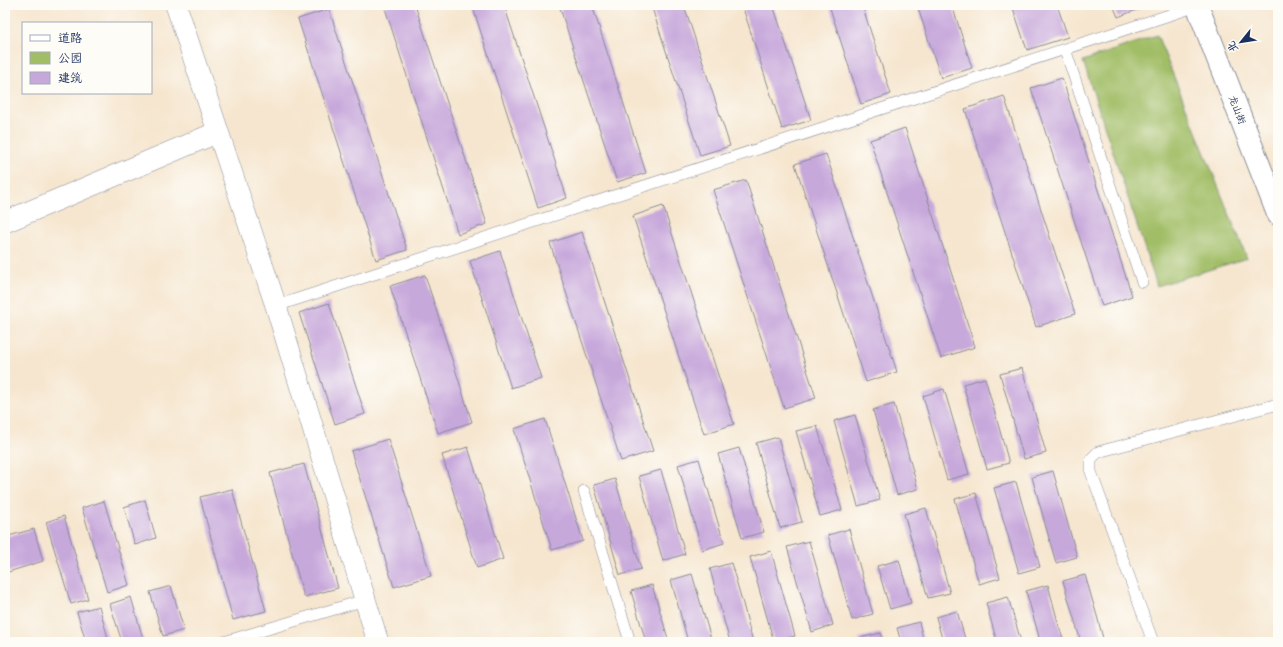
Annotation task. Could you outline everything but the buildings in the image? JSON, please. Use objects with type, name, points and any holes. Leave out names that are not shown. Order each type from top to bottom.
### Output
[{"type":"street","points":[[176,5],[276,306],[378,642]]},
{"type":"street","name":"龙山街","points":[[1197,6],[1278,214]]},
{"type":"street","points":[[5,222],[218,132]]},
{"type":"lane","points":[[276,306],[1197,6]]},
{"type":"lane","points":[[1066,49],[1142,282]]},
{"type":"lane","points":[[1153,642],[1091,472],[1091,459],[1098,452],[1278,404]]},
{"type":"lane","points":[[584,491],[630,642]]},
{"type":"lane","points":[[224,642],[365,600]]},
{"type":"green space","points":[[1157,35],[1247,258],[1157,286],[1083,61]]}]
